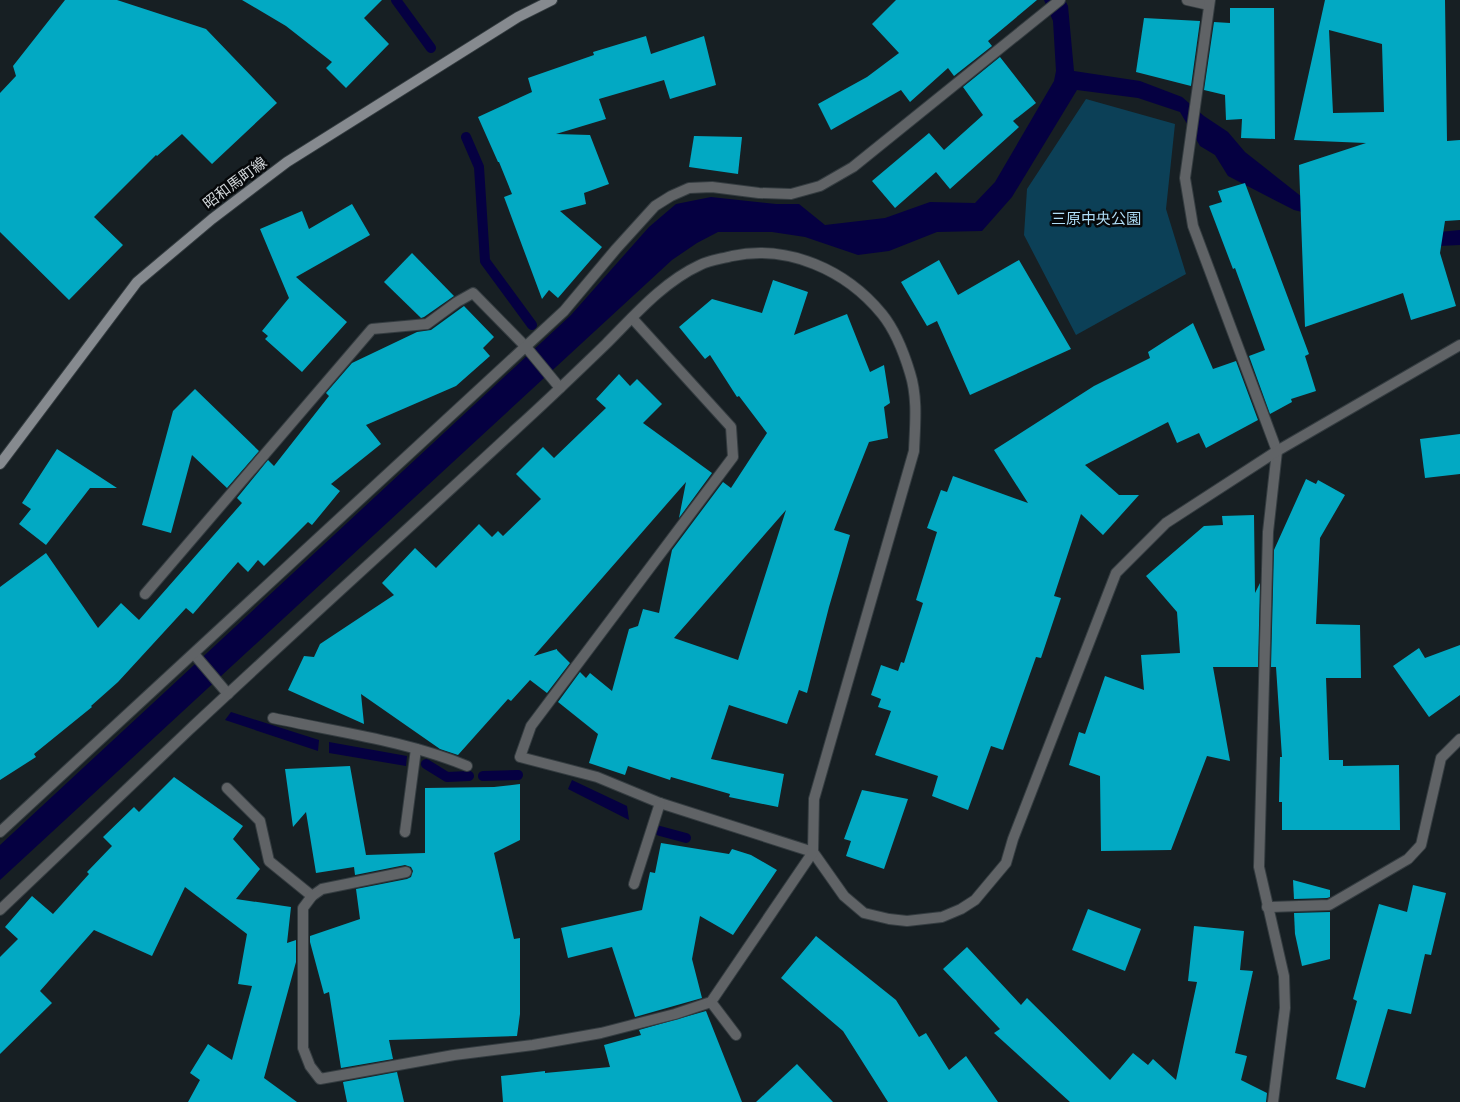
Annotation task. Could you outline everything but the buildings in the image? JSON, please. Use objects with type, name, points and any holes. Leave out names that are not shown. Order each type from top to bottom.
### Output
[{"type":"main road","name":"昭和馬町線","points":[[0,464],[137,282],[212,219],[287,162],[518,17],[547,1]]},
{"type":"street","points":[[0,832],[526,347],[564,310],[655,206],[689,188],[712,187],[759,193],[791,194],[820,186],[853,166],[1060,0]]},
{"type":"street","points":[[1187,0],[1209,2],[1185,178],[1193,226],[1277,452],[1268,532],[1259,818],[1259,867],[1284,976],[1285,1008],[1273,1102]]},
{"type":"street","points":[[0,910],[228,694],[560,388],[632,318],[680,277],[701,264],[746,253],[786,255],[804,259],[834,274],[857,290],[883,315],[898,341],[911,375],[916,412],[914,451],[814,799],[813,852],[710,1002],[675,1014],[601,1033],[534,1045],[454,1055],[320,1079],[310,1066],[303,1048],[303,908],[312,896],[322,889],[406,872]]},
{"type":"street","points":[[145,594],[372,329],[427,324],[473,293],[526,347],[560,388]]},
{"type":"street","points":[[632,318],[731,428],[733,457],[532,726],[520,757],[597,777],[660,803],[813,852],[844,896],[864,913],[907,921],[942,917],[961,909],[975,900],[1006,863],[1013,839],[1116,573],[1166,524],[1277,452],[1460,346]]},
{"type":"street","points":[[194,654],[228,694]]},
{"type":"street","points":[[273,718],[416,749],[442,756],[466,766]]},
{"type":"street","points":[[1268,907],[1329,905],[1408,859],[1421,845],[1441,758],[1460,739]]},
{"type":"street","points":[[405,832],[416,749]]},
{"type":"street","points":[[227,788],[260,820],[269,861],[312,896]]},
{"type":"street","points":[[634,884],[660,803]]},
{"type":"street","points":[[710,1002],[736,1036]]},
{"type":"green space","name":"三原中央公園","points":[[1086,99],[1175,124],[1166,209],[1186,274],[1076,335],[1024,235],[1027,189]]},
{"type":"shaded area","points":[[1044,0],[1065,0],[1068,6],[1074,71],[1140,81],[1182,97],[1204,116],[1228,132],[1245,152],[1302,197],[1439,232],[1460,230],[1460,245],[1439,246],[1294,210],[1228,176],[1215,155],[1200,146],[1180,112],[1138,98],[1077,90],[1012,197],[982,231],[937,232],[889,251],[858,255],[805,237],[772,232],[718,232],[697,243],[672,260],[0,880],[0,845],[571,315],[649,227],[676,204],[711,197],[776,204],[799,204],[825,225],[885,218],[930,202],[975,203],[995,182],[1054,81],[1056,71],[1053,21]]},
{"type":"shaded area","points":[[231,712],[319,740],[318,751],[225,720]]},
{"type":"shaded area","points":[[329,742],[407,756],[406,766],[329,753]]},
{"type":"shaded area","points":[[572,780],[627,806],[629,820],[568,789]]},
{"type":"waterway","points":[[396,0],[431,48]]},
{"type":"waterway","points":[[466,137],[479,167],[485,261],[532,325]]},
{"type":"waterway","points":[[426,764],[447,777],[469,776]]},
{"type":"waterway","points":[[483,776],[518,775]]},
{"type":"waterway","points":[[660,831],[686,838]]}]
